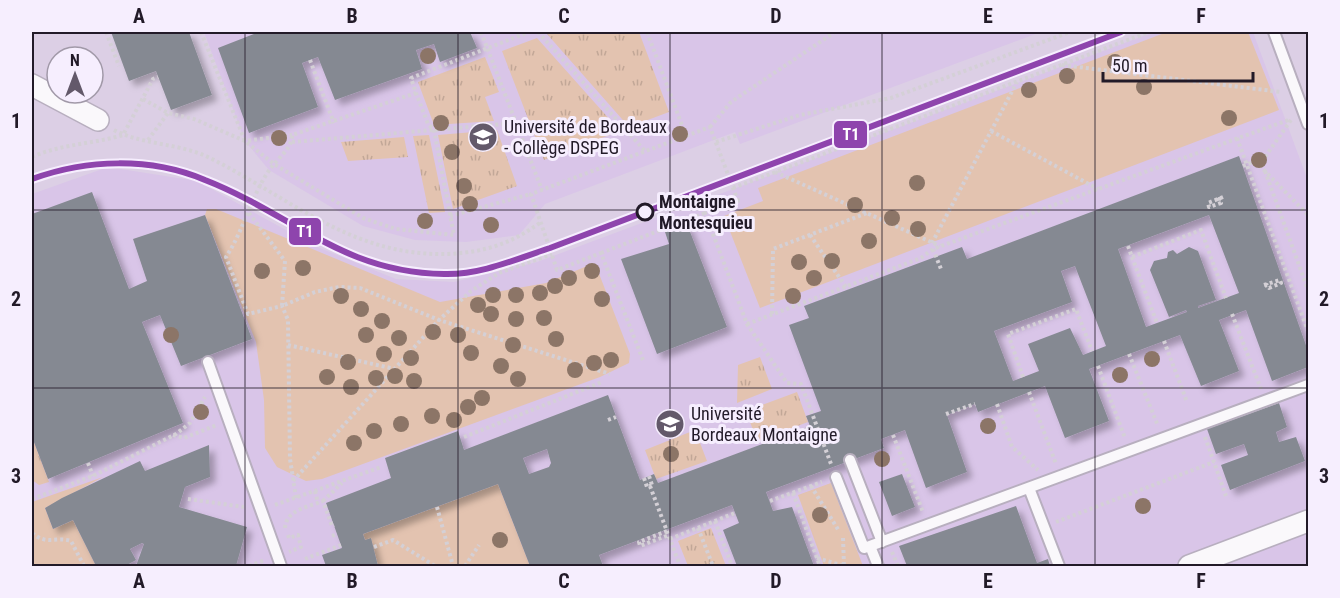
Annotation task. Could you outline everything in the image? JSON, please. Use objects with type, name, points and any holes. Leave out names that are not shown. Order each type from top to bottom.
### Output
[{"type":"street","points":[[32,85],[98,120]]},
{"type":"street","points":[[1189,567],[1308,521]]},
{"type":"lane","points":[[1274,32],[1308,124]]},
{"type":"lane","points":[[208,362],[281,567]]},
{"type":"lane","points":[[836,477],[864,548],[1308,385]]},
{"type":"lane","points":[[850,460],[882,542]]},
{"type":"lane","points":[[1029,488],[1059,567]]},
{"type":"lane","points":[[870,546],[878,567]]},
{"type":"path","points":[[106,32],[119,66]]},
{"type":"path","points":[[201,32],[244,141]]},
{"type":"path","points":[[482,32],[542,190]]},
{"type":"path","points":[[143,99],[168,113],[194,119],[244,141],[274,164],[363,218],[396,229],[454,235],[434,130],[428,124],[411,78],[529,32]]},
{"type":"path","points":[[538,32],[645,151]]},
{"type":"path","points":[[647,32],[686,136]]},
{"type":"path","points":[[450,216],[531,194],[710,127],[731,102],[835,32]]},
{"type":"path","points":[[716,142],[800,115],[891,98],[1070,32]]},
{"type":"path","points":[[733,188],[1149,32]]},
{"type":"path","points":[[310,60],[334,123]]},
{"type":"path","points":[[1061,65],[1297,94]]},
{"type":"path","points":[[123,135],[153,79],[159,77]]},
{"type":"path","points":[[932,243],[1017,81]]},
{"type":"path","points":[[244,141],[292,135],[334,123],[416,93]]},
{"type":"path","points":[[747,324],[921,258],[933,249],[1291,119],[1304,112]]},
{"type":"path","points":[[148,140],[168,113]]},
{"type":"path","points":[[1245,165],[1265,157],[1291,119]]},
{"type":"path","points":[[292,142],[516,123]]},
{"type":"path","points":[[531,194],[557,270],[738,201],[710,127]]},
{"type":"path","points":[[991,131],[1098,189]]},
{"type":"path","points":[[32,157],[69,145],[97,143],[123,135],[178,145],[209,158],[355,239],[427,254],[482,250],[518,239],[541,222]]},
{"type":"path","points":[[292,135],[292,142],[274,164],[237,240],[226,257],[248,314],[282,306],[315,292],[339,287],[360,288],[401,307],[610,374]]},
{"type":"path","points":[[1237,138],[1245,165],[1308,330]]},
{"type":"path","points":[[1255,161],[1308,215]]},
{"type":"path","points":[[1265,171],[1308,290]]},
{"type":"path","points":[[775,172],[941,247]]},
{"type":"path","points":[[249,213],[285,261],[282,306],[288,320],[290,459],[296,498]]},
{"type":"path","points":[[705,213],[747,324],[787,383],[801,384],[829,458]]},
{"type":"path","points":[[772,315],[773,249],[867,213]]},
{"type":"path","points":[[1132,257],[1201,230],[1226,298]]},
{"type":"path","points":[[810,235],[846,286]]},
{"type":"path","points":[[1128,246],[1157,323]]},
{"type":"path","points":[[933,249],[941,268]]},
{"type":"path","points":[[601,253],[643,360]]},
{"type":"path","points":[[293,481],[439,320],[471,291],[499,273],[552,254]]},
{"type":"path","points":[[1023,377],[1008,334],[1076,309],[1092,351]]},
{"type":"path","points":[[1232,315],[1266,402]]},
{"type":"path","points":[[1164,341],[1187,402]]},
{"type":"path","points":[[288,345],[395,369]]},
{"type":"path","points":[[1129,354],[1163,439]]},
{"type":"path","points":[[1098,366],[1131,451]]},
{"type":"path","points":[[32,499],[93,476],[172,435],[190,423],[214,382]]},
{"type":"path","points":[[464,437],[602,382]]},
{"type":"path","points":[[1029,392],[1061,476]]},
{"type":"path","points":[[946,414],[975,404]]},
{"type":"path","points":[[997,404],[1012,447],[1049,480]]},
{"type":"path","points":[[608,420],[616,417]]},
{"type":"path","points":[[172,435],[184,438],[228,421]]},
{"type":"path","points":[[1201,425],[1226,496]]},
{"type":"path","points":[[893,435],[928,525]]},
{"type":"path","points":[[1044,527],[1214,462]]},
{"type":"path","points":[[88,463],[93,476]]},
{"type":"path","points":[[188,498],[261,510],[381,466]]},
{"type":"path","points":[[646,477],[652,485],[650,486],[680,567]]},
{"type":"path","points":[[770,501],[836,477]]},
{"type":"path","points":[[301,548],[298,536],[289,538],[286,519],[291,513],[321,502],[344,480]]},
{"type":"path","points":[[811,486],[843,537],[845,566],[816,558]]},
{"type":"path","points":[[315,491],[332,526],[334,525]]},
{"type":"path","points":[[793,493],[820,567]]},
{"type":"path","points":[[437,507],[453,567]]},
{"type":"path","points":[[669,535],[640,546],[639,542],[698,528],[735,513]]},
{"type":"path","points":[[715,522],[732,567]]},
{"type":"path","points":[[698,528],[713,567]]},
{"type":"path","points":[[32,533],[39,539],[52,542],[65,539],[71,542],[84,567]]},
{"type":"path","points":[[374,547],[393,540],[435,567]]},
{"type":"path","points":[[305,559],[341,545]]},
{"type":"path","points":[[465,567],[479,545]]},
{"type":"shaded area","name":"Université de Bordeaux - Collège DSPEG","points":[[204,32],[1041,32],[740,144],[735,132],[545,204],[519,235],[466,242],[415,240],[363,226],[269,170],[245,141]]},
{"type":"shaded area","name":"Université Bordeaux Montaigne","points":[[1154,32],[1253,32],[1308,181],[1308,566],[32,566],[32,194],[108,167],[197,181],[315,246],[396,279],[454,282],[537,262]]},
{"type":"green space","points":[[553,32],[639,32],[669,112],[629,127],[547,34]]},
{"type":"green space","points":[[1167,32],[1248,32],[1279,110],[760,308],[724,216],[763,201],[758,188]]},
{"type":"green space","points":[[537,38],[620,131],[544,160],[502,51]]},
{"type":"green space","points":[[485,57],[499,92],[485,97],[494,121],[434,125],[418,82]]},
{"type":"green space","points":[[497,130],[517,186],[453,209],[438,135]]},
{"type":"green space","points":[[429,135],[445,212],[429,213],[413,136]]},
{"type":"green space","points":[[404,137],[408,157],[348,161],[341,142]]},
{"type":"green space","points":[[207,209],[216,209],[440,302],[546,283],[592,264],[598,271],[630,354],[629,363],[600,377],[322,479],[306,481],[277,467],[265,448],[264,400],[256,342],[205,215]]},
{"type":"green space","points":[[760,357],[772,389],[737,403],[738,365]]},
{"type":"green space","points":[[797,392],[808,422],[757,441],[746,411]]},
{"type":"green space","points":[[695,430],[707,461],[656,479],[645,450]]},
{"type":"green space","points":[[32,437],[49,482],[39,485],[32,480]]},
{"type":"green space","points":[[103,477],[45,508],[53,529],[73,520],[96,566],[32,566],[32,502]]},
{"type":"green space","points":[[831,483],[863,566],[824,566],[798,495]]},
{"type":"green space","points":[[498,484],[530,566],[378,566],[371,539],[365,540],[363,534]]},
{"type":"green space","points":[[711,528],[726,566],[688,566],[678,541]]},
{"type":"building","points":[[111,32],[189,32],[212,95],[171,110],[156,71],[129,81]]},
{"type":"building","points":[[259,32],[470,32],[477,48],[440,62],[434,44],[416,50],[422,69],[335,100],[318,57],[302,63],[318,107],[249,133],[218,48]]},
{"type":"building","points":[[1239,156],[1308,351],[1308,367],[1272,381],[1246,310],[1219,320],[1239,371],[1201,386],[1180,335],[1089,369],[1109,421],[1065,438],[1045,386],[978,412],[975,404],[947,415],[967,472],[926,488],[905,430],[881,439],[884,448],[766,492],[773,511],[792,507],[814,566],[737,566],[723,530],[739,523],[732,505],[599,555],[603,566],[530,566],[498,484],[363,534],[365,540],[371,538],[378,566],[326,566],[322,555],[342,548],[326,503],[391,478],[385,458],[458,431],[464,450],[608,395],[640,480],[654,474],[658,483],[810,426],[806,416],[821,411],[789,325],[809,318],[804,306],[962,247],[967,259]],"holes":[[[1209,215],[1239,293],[1198,308],[1198,306],[1216,300],[1198,251],[1189,247],[1177,254],[1173,250],[1168,252],[1167,258],[1154,261],[1150,270],[1169,317],[1186,310],[1187,312],[1146,327],[1118,249]],[[1075,266],[1106,346],[1083,355],[1070,328],[1028,344],[1039,371],[1013,381],[994,331],[1072,302],[1061,271]],[[547,449],[551,463],[549,467],[529,474],[523,458]]]},
{"type":"building","points":[[92,192],[129,289],[147,281],[133,239],[205,215],[252,339],[181,366],[160,315],[142,322],[183,423],[48,479],[32,437],[32,214]]},
{"type":"building","points":[[687,224],[727,327],[657,354],[621,259],[669,244],[665,232]]},
{"type":"building","points":[[1279,403],[1287,427],[1276,432],[1279,442],[1296,437],[1305,461],[1230,490],[1221,465],[1248,455],[1244,444],[1216,454],[1207,429]]},
{"type":"building","points":[[209,445],[210,477],[185,487],[179,507],[247,527],[236,566],[136,566],[144,544],[142,543],[130,549],[136,560],[125,566],[96,566],[73,520],[53,529],[45,508],[62,498],[140,461],[145,471]]},
{"type":"building","points":[[902,474],[915,507],[892,516],[879,482]]},
{"type":"building","points":[[1016,506],[1037,563],[1048,559],[1050,566],[907,566],[899,546]]},
{"type":"transit line","name":"T1","points":[[32,179],[74,167],[96,164],[141,164],[162,167],[205,180],[236,194],[319,239],[376,264],[408,271],[458,274],[498,265],[550,248],[1121,32]]},
{"type":"place","name":"Université de Bordeaux - Collège DSPEG","points":[[483,137]]},
{"type":"place","name":"Montaigne Montesquieu","points":[[645,212]]},
{"type":"place","name":"Université Bordeaux Montaigne","points":[[670,424]]}]
